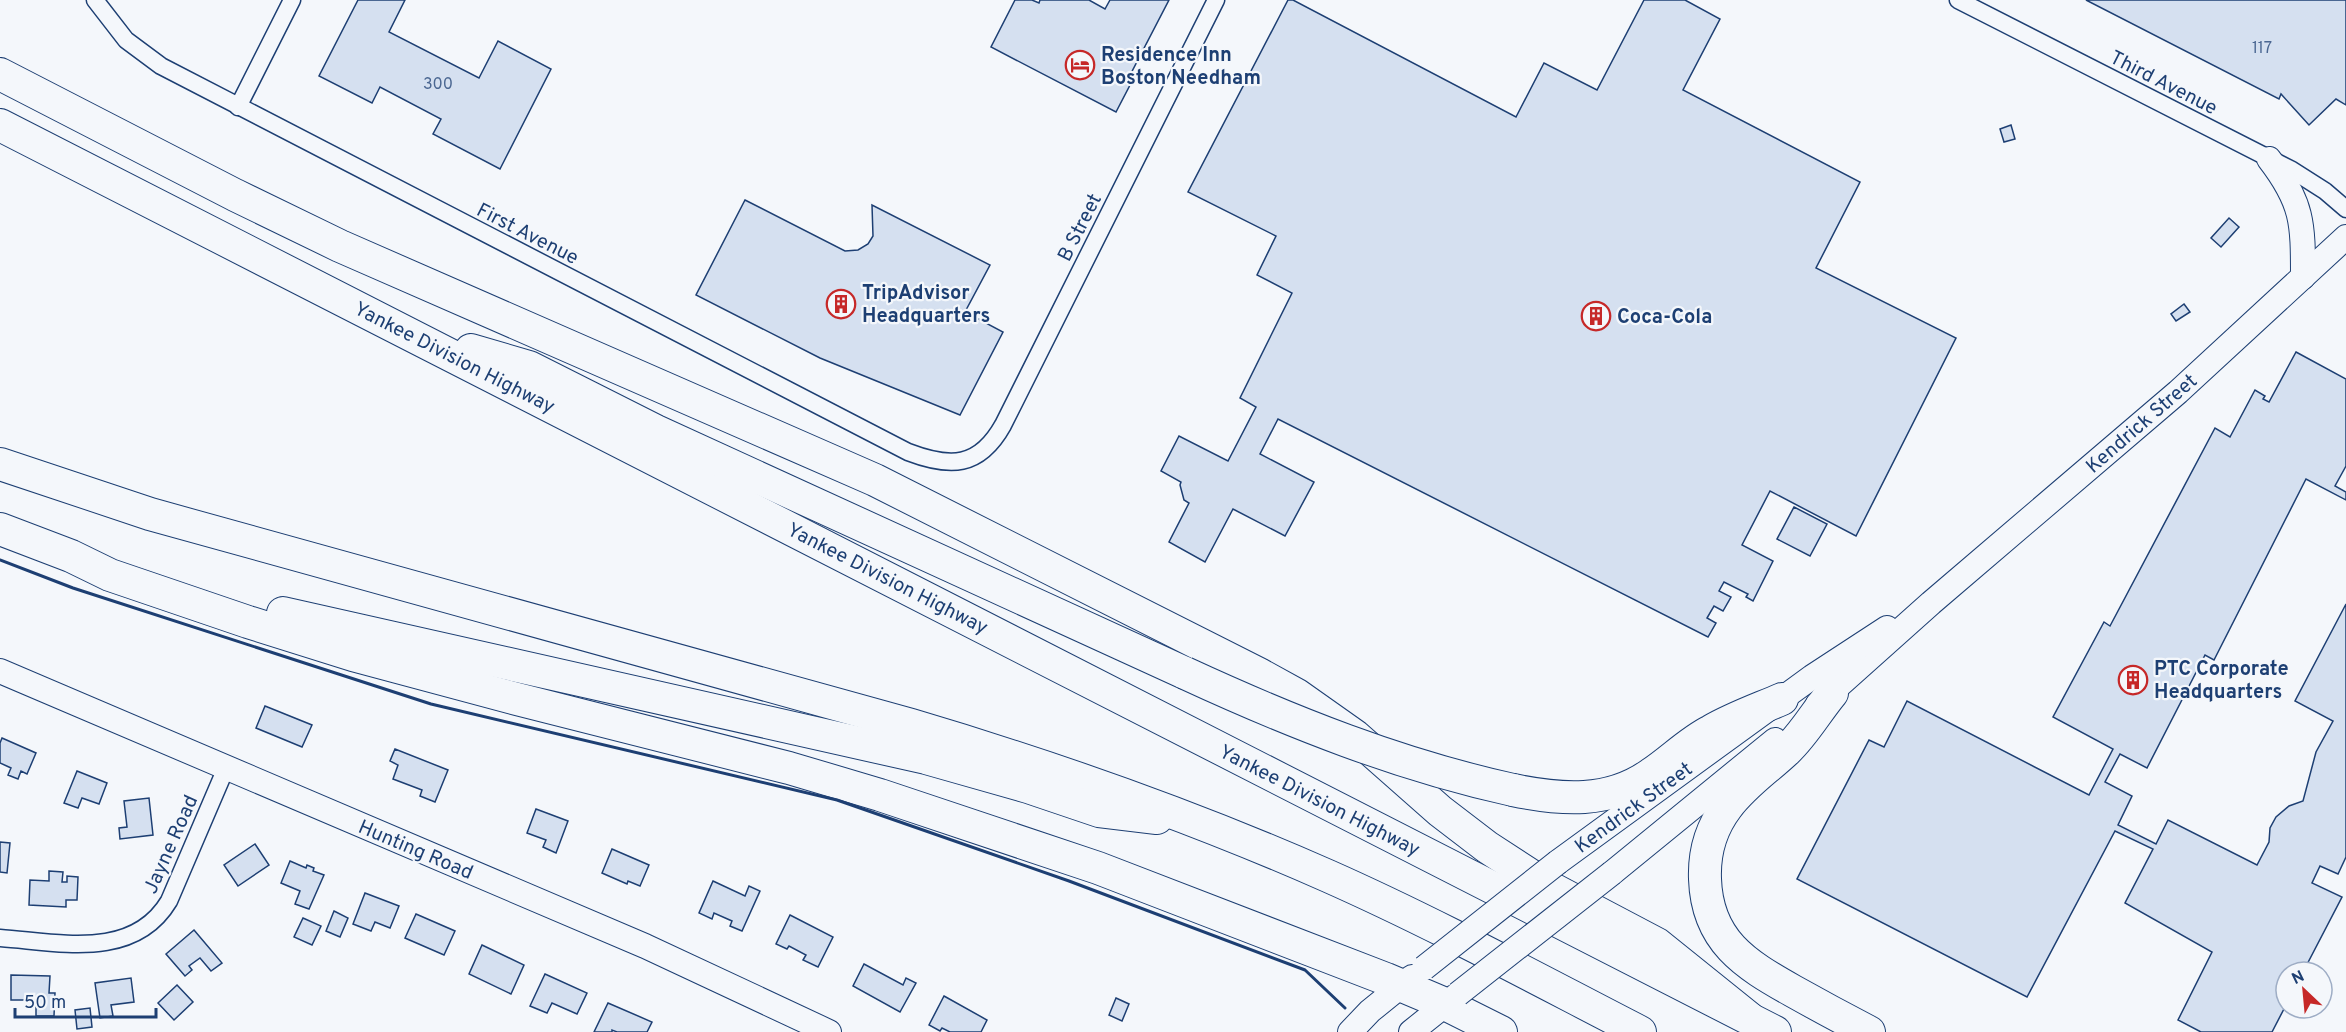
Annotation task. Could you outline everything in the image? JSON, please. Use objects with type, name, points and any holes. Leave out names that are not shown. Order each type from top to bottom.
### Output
[{"type":"highway","points":[[0,74],[235,195],[340,246],[875,480],[1259,674],[1297,695],[1355,736],[1440,811],[1505,860],[1555,891],[1657,944],[1762,1025]]},
{"type":"highway","name":"Yankee Division Highway","points":[[0,125],[1762,1025]]},
{"type":"highway","points":[[404,331],[529,367],[657,431],[1185,673],[1282,716],[1359,746],[1432,770],[1548,797],[1576,799],[1597,797],[1643,780],[1710,731],[1782,699]]},
{"type":"highway","points":[[0,464],[150,514],[976,745],[1106,787],[1202,823],[1359,890],[1640,1032]]},
{"type":"highway","points":[[0,529],[71,556],[110,575],[353,655],[700,744],[880,795],[1412,977],[1501,1032]]},
{"type":"highway","points":[[71,556],[113,565],[217,596],[296,616],[937,761],[1028,787],[1099,811],[1202,823]]},
{"type":"highway","points":[[1832,693],[1789,749],[1742,789],[1725,809],[1708,844],[1705,884],[1716,926],[1734,952],[1767,976],[1869,1032]]},
{"type":"main road","points":[[2269,159],[2289,187],[2298,207],[2303,232],[2303,277]]},
{"type":"main road","name":"Kendrick Street","points":[[1411,1032],[1612,873],[1832,693],[1931,603],[2117,446],[2346,237]]},
{"type":"main road","name":"Kendrick Street","points":[[1350,1032],[1370,1011],[1558,862],[1852,649],[1931,603]]},
{"type":"main road","name":"Hunting Road","points":[[0,671],[645,946],[829,1032]]},
{"type":"street","name":"First Avenue","points":[[95,0],[117,31],[143,54],[238,107],[908,452],[941,462],[965,460]]},
{"type":"street","points":[[238,107],[292,0]]},
{"type":"street","name":"B Street","points":[[965,460],[983,451],[1003,425],[1216,0]]},
{"type":"street","name":"Third Avenue","points":[[1958,0],[2269,159],[2315,184],[2346,209]]},
{"type":"street","name":"Jayne Road","points":[[0,938],[86,944],[108,943],[128,938],[144,929],[169,901],[226,768]]},
{"type":"building","points":[[358,0],[405,0],[389,32],[479,78],[498,41],[551,69],[500,169],[433,134],[441,119],[380,87],[372,103],[319,76]]},
{"type":"building","name":"Residence Inn Boston Needham","points":[[1015,0],[1032,0],[1039,3],[1040,0],[1089,0],[1105,9],[1110,0],[1169,0],[1126,83],[1130,85],[1116,112],[991,47]]},
{"type":"building","name":"Coca-Cola","points":[[1288,0],[1293,0],[1516,117],[1544,63],[1597,90],[1644,0],[1685,0],[1720,19],[1683,90],[1860,182],[1816,268],[1956,338],[1856,536],[1770,491],[1742,545],[1773,561],[1753,601],[1746,597],[1748,594],[1724,582],[1719,591],[1731,597],[1723,611],[1714,606],[1707,618],[1716,623],[1708,637],[1278,419],[1260,454],[1314,482],[1285,536],[1233,509],[1205,562],[1169,542],[1189,503],[1184,500],[1181,482],[1161,471],[1179,436],[1228,461],[1256,407],[1240,398],[1292,293],[1257,275],[1276,236],[1188,192]]},
{"type":"building","points":[[2086,0],[2346,0],[2346,105],[2336,99],[2309,125],[2281,94],[2279,99]]},
{"type":"building","points":[[2011,125],[2015,139],[2004,142],[2000,129]]},
{"type":"building","name":"TripAdvisor Headquarters","points":[[745,200],[845,251],[858,250],[868,244],[873,236],[872,205],[990,265],[965,312],[1003,332],[960,415],[820,358],[696,295]]},
{"type":"building","points":[[2229,218],[2239,227],[2221,247],[2211,238]]},
{"type":"building","points":[[2184,304],[2190,312],[2176,321],[2171,314]]},
{"type":"building","name":"PTC Corporate Headquarters","points":[[2296,352],[2346,379],[2346,466],[2335,486],[2346,492],[2346,500],[2306,479],[2214,660],[2205,655],[2147,768],[2120,754],[2105,782],[2132,796],[2118,825],[2156,844],[2168,820],[2257,865],[2269,842],[2270,828],[2276,817],[2289,806],[2303,801],[2316,752],[2333,721],[2295,701],[2346,604],[2346,857],[2338,874],[2320,866],[2312,883],[2342,897],[2309,960],[2274,960],[2274,1020],[2278,1020],[2272,1032],[2201,1032],[2178,1020],[2212,952],[2125,903],[2153,849],[2115,831],[2027,997],[1797,879],[1869,740],[1884,747],[1907,701],[2089,795],[2113,749],[2053,717],[2104,622],[2110,626],[2215,428],[2230,437],[2255,390],[2265,396],[2263,399],[2269,402]]},
{"type":"building","points":[[1794,507],[1827,524],[1810,556],[1777,539]]},
{"type":"building","points":[[265,706],[312,725],[302,747],[256,728]]},
{"type":"building","points":[[2,738],[36,753],[27,774],[21,771],[18,779],[8,775],[11,768],[0,763]]},
{"type":"building","points":[[395,749],[448,770],[435,802],[420,796],[422,790],[393,779],[398,765],[390,761]]},
{"type":"building","points":[[77,771],[107,783],[99,804],[82,798],[78,808],[64,803]]},
{"type":"building","points":[[149,798],[153,835],[120,839],[119,828],[127,827],[124,801]]},
{"type":"building","points":[[536,809],[568,821],[556,853],[543,847],[546,840],[527,833]]},
{"type":"building","points":[[0,842],[10,843],[7,873],[0,872]]},
{"type":"building","points":[[255,844],[269,865],[238,886],[224,865]]},
{"type":"building","points":[[612,849],[649,865],[640,886],[628,881],[627,884],[602,873]]},
{"type":"building","points":[[290,861],[306,868],[307,865],[314,868],[313,871],[324,875],[309,909],[295,904],[300,891],[281,883]]},
{"type":"building","points":[[49,871],[63,872],[62,882],[67,882],[67,876],[78,877],[77,900],[66,900],[66,907],[29,905],[30,880],[49,881]]},
{"type":"building","points":[[713,881],[745,896],[749,886],[760,891],[742,931],[730,926],[732,921],[714,913],[712,919],[699,913]]},
{"type":"building","points":[[365,893],[399,906],[390,928],[375,922],[371,931],[353,924]]},
{"type":"building","points":[[334,911],[348,918],[340,937],[326,931]]},
{"type":"building","points":[[416,914],[455,931],[444,955],[405,938]]},
{"type":"building","points":[[790,915],[833,937],[818,967],[803,960],[806,955],[789,946],[787,949],[776,944]]},
{"type":"building","points":[[303,918],[321,926],[312,945],[294,937]]},
{"type":"building","points":[[194,930],[222,963],[211,971],[200,958],[189,966],[192,970],[185,976],[166,954]]},
{"type":"building","points":[[482,945],[524,965],[511,994],[469,974]]},
{"type":"building","points":[[864,964],[903,985],[906,978],[916,983],[900,1012],[853,986]]},
{"type":"building","points":[[545,974],[587,993],[577,1014],[552,1003],[547,1013],[530,1006]]},
{"type":"building","points":[[11,975],[50,976],[49,993],[55,993],[54,1016],[36,1016],[36,1000],[11,1000]]},
{"type":"building","points":[[131,978],[134,1002],[111,1005],[113,1016],[100,1018],[95,983]]},
{"type":"building","points":[[177,985],[193,1002],[174,1020],[158,1003]]},
{"type":"building","points":[[944,996],[987,1020],[981,1032],[950,1032],[942,1028],[940,1031],[929,1025]]},
{"type":"building","points":[[1116,998],[1129,1004],[1122,1021],[1109,1015]]},
{"type":"building","points":[[608,1003],[652,1022],[647,1032],[612,1030],[612,1032],[594,1032]]},
{"type":"building","points":[[90,1008],[92,1027],[77,1029],[75,1010]]},
{"type":"wall","points":[[0,560],[73,588],[431,704],[837,800],[1069,881],[1305,970],[1345,1008]]},
{"type":"place","name":"Residence Inn Boston Needham","points":[[1080,65]]},
{"type":"place","name":"TripAdvisor Headquarters","points":[[841,304]]},
{"type":"place","name":"Coca-Cola","points":[[1596,316]]},
{"type":"place","name":"PTC Corporate Headquarters","points":[[2133,680]]}]
